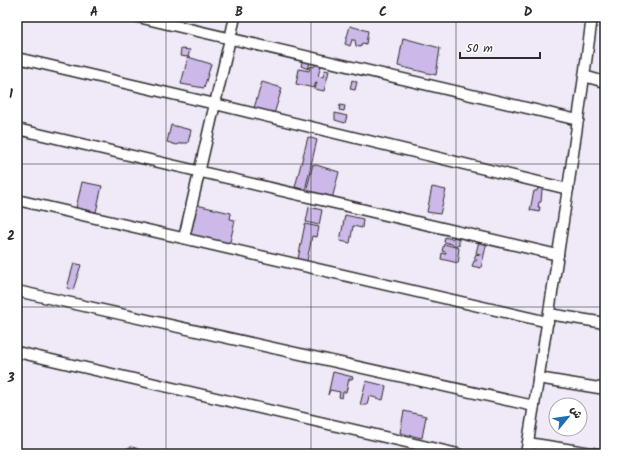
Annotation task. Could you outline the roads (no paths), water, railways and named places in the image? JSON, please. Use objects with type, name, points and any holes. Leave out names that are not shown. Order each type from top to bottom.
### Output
[{"type":"street","points":[[138,17],[578,120]]},
{"type":"street","points":[[184,238],[235,17]]},
{"type":"street","points":[[526,454],[568,189],[592,17]]},
{"type":"street","points":[[17,58],[568,189]]},
{"type":"street","points":[[584,76],[605,82]]},
{"type":"street","points":[[17,129],[558,255]]},
{"type":"street","points":[[17,200],[548,318],[605,323]]},
{"type":"street","points":[[17,291],[534,406]]},
{"type":"street","points":[[17,352],[458,454]]},
{"type":"street","points":[[538,378],[605,389]]},
{"type":"street","points":[[528,443],[598,454]]}]
